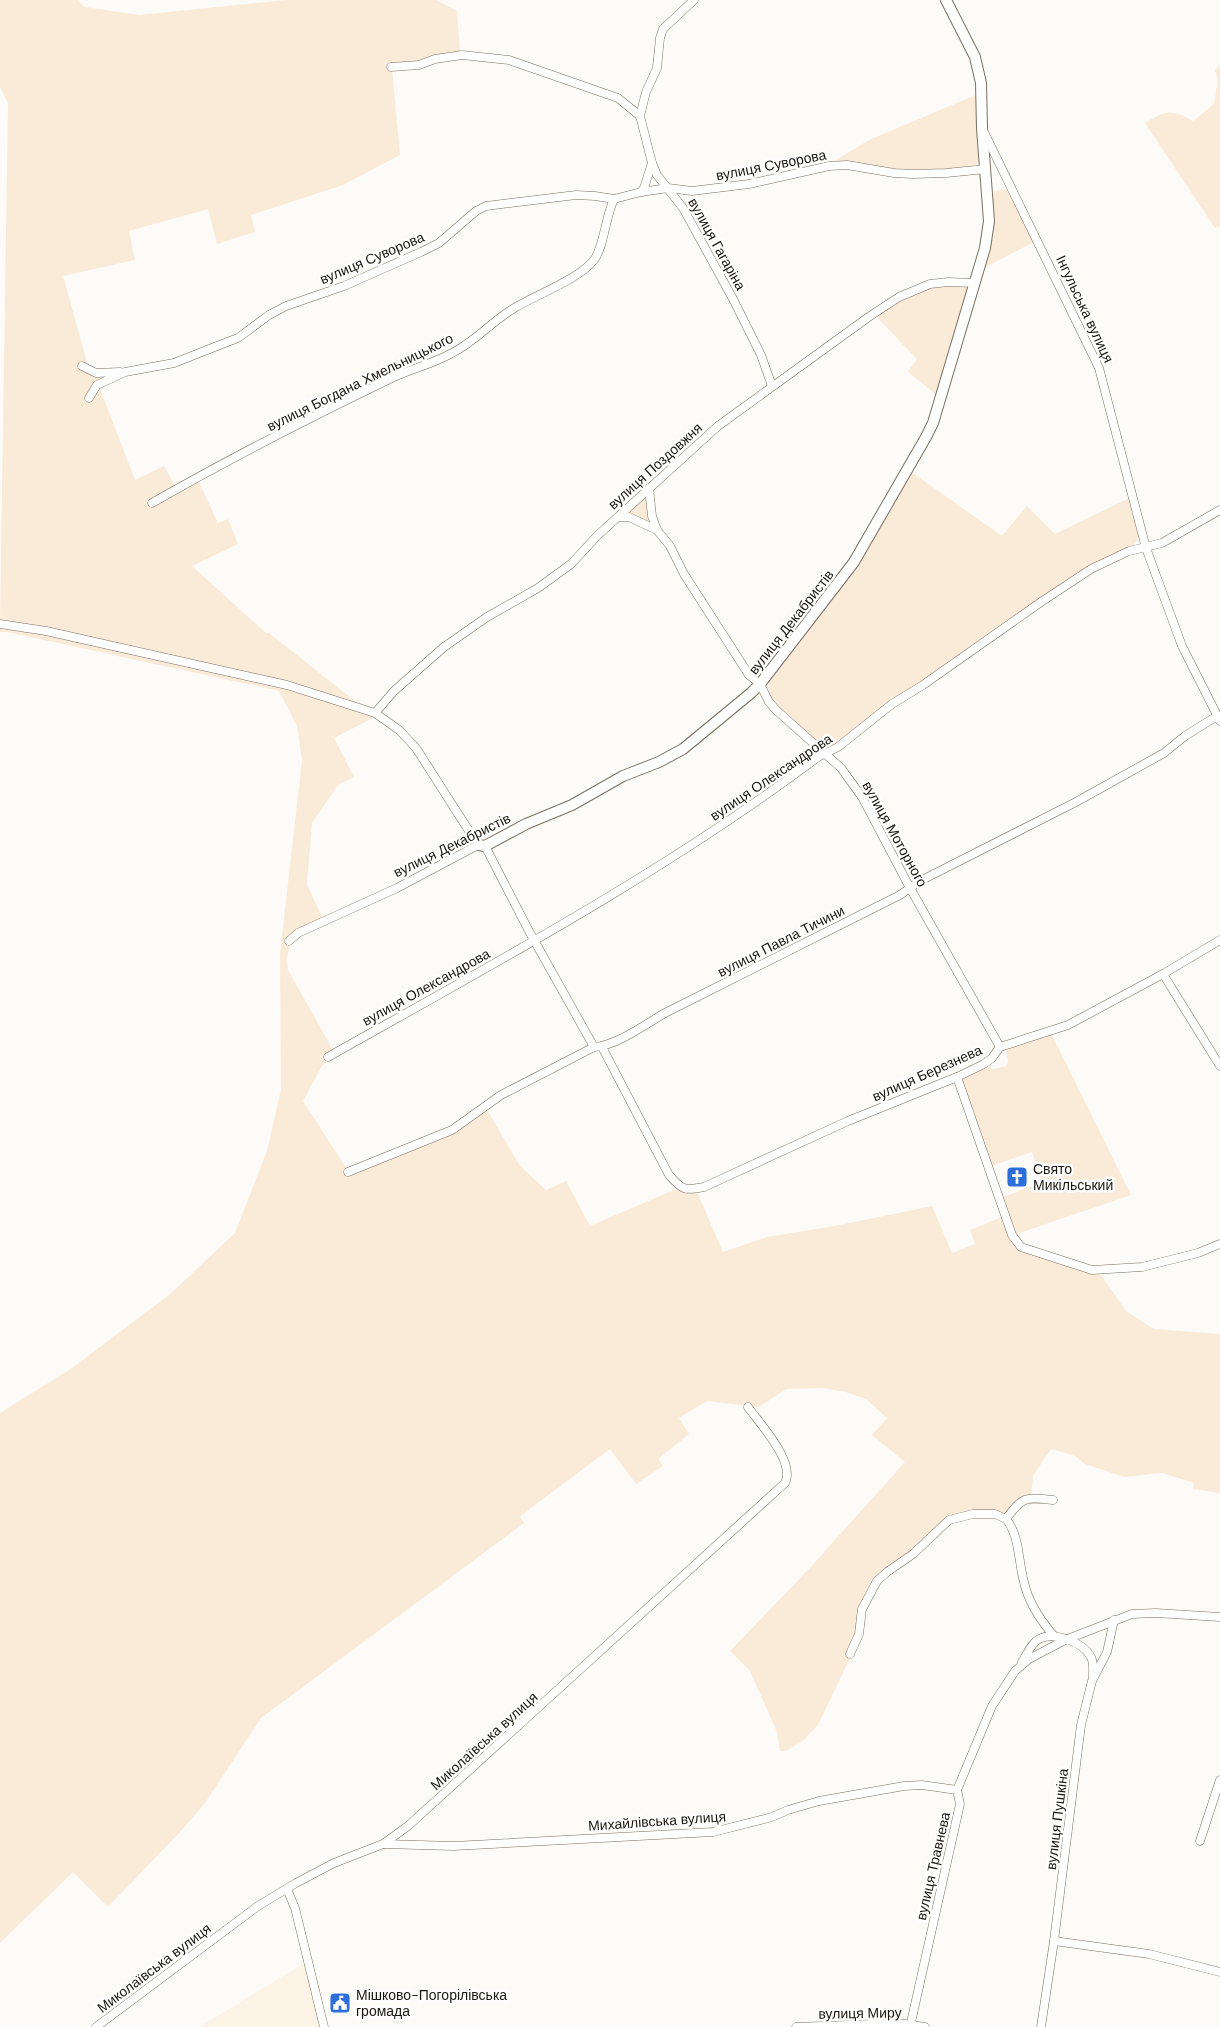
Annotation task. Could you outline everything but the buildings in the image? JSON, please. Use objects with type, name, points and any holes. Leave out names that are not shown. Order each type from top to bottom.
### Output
[{"type":"street","name":"вулиця Гагаріна","points":[[694,0],[664,29],[660,38],[657,68],[646,92],[640,116],[657,175],[683,208],[733,299],[762,355],[772,386]]},
{"type":"street","name":"Інгульська вулиця","points":[[946,0],[975,58],[981,83],[982,128],[1099,368],[1146,548],[1182,646],[1218,718]]},
{"type":"street","points":[[391,67],[419,65],[435,59],[462,55],[510,60],[618,98],[640,116]]},
{"type":"street","name":"вулиця Декабристів","points":[[289,941],[298,933],[397,888],[526,824],[572,806],[623,776],[659,762],[683,749],[760,684],[854,562],[933,423],[985,248],[989,221],[982,128]]},
{"type":"street","points":[[641,192],[652,163]]},
{"type":"street","name":"вулиця Суворова","points":[[82,366],[96,372],[125,372],[174,363],[238,338],[269,315],[286,306],[344,286],[439,243],[476,211],[486,206],[576,195],[614,200],[641,192],[668,188],[692,191],[750,184],[829,166],[847,165],[894,173],[913,174],[986,169]]},
{"type":"street","name":"вулиця Богдана Хмельницького","points":[[152,503],[261,444],[383,382],[451,354],[466,345],[488,326],[514,308],[580,272],[594,259],[598,251],[608,210],[614,200]]},
{"type":"street","name":"вулиця Поздовжня","points":[[376,713],[394,691],[444,647],[467,630],[556,576],[571,564],[618,516],[718,426],[772,386],[899,297],[930,284],[948,282],[975,283]]},
{"type":"street","name":"вулиця Суворова","points":[[89,398],[97,385],[125,372]]},
{"type":"street","name":"вулиця Моторного","points":[[649,488],[652,516],[657,530],[670,546],[684,574],[749,675],[760,684],[769,702],[841,768],[862,797],[910,888],[1000,1047]]},
{"type":"street","name":"вулиця Олександрова","points":[[328,1057],[535,941],[703,839],[825,754],[838,747],[892,704],[923,685],[1091,569],[1129,551],[1146,548],[1179,534],[1220,510]]},
{"type":"street","name":"вулиця Моторного","points":[[618,516],[629,518],[657,530]]},
{"type":"street","points":[[0,624],[46,631],[287,685],[376,713],[399,730],[416,748],[481,846],[598,1047]]},
{"type":"street","name":"вулиця Павла Тичини","points":[[348,1172],[452,1130],[501,1095],[634,1031],[665,1013],[1076,802],[1156,758],[1218,718]]},
{"type":"street","name":"вулиця Березнева","points":[[598,1047],[669,1175],[677,1184],[690,1190],[704,1187],[848,1121],[957,1077],[984,1064],[992,1058],[1000,1047],[1068,1025],[1163,974],[1220,940]]},
{"type":"street","points":[[1163,974],[1220,1066]]},
{"type":"street","points":[[957,1077],[1012,1236],[1021,1247],[1092,1270],[1142,1267],[1198,1253],[1220,1244]]},
{"type":"street","name":"Миколаївська вулиця","points":[[96,2027],[258,1906],[334,1863],[383,1844],[422,1814],[786,1484],[788,1472],[784,1459],[748,1407]]},
{"type":"street","points":[[1006,1519],[1022,1500],[1032,1498],[1053,1500]]},
{"type":"street","points":[[850,1654],[859,1634],[862,1608],[877,1581],[913,1554],[949,1520],[973,1514],[995,1514],[1006,1519],[1014,1533],[1024,1584],[1044,1625],[1054,1636],[1077,1644],[1090,1655],[1093,1662],[1093,1677]]},
{"type":"street","name":"вулиця Травнева","points":[[910,2026],[960,1804],[957,1790],[992,1706],[1020,1666],[1065,1640],[1132,1614],[1156,1613],[1220,1617]]},
{"type":"street","name":"вулиця Пушкіна","points":[[1041,2027],[1054,1941],[1081,1724],[1093,1677],[1107,1652],[1114,1620]]},
{"type":"street","points":[[1020,1666],[1034,1643],[1039,1639],[1054,1636]]},
{"type":"street","points":[[1200,1841],[1220,1780]]},
{"type":"street","name":"Михайлівська вулиця","points":[[383,1844],[454,1846],[713,1832],[772,1817],[819,1801],[904,1786],[922,1785],[957,1790]]},
{"type":"street","points":[[287,1889],[295,1908],[324,2027]]},
{"type":"street","points":[[1054,1941],[1148,1954],[1220,1972]]},
{"type":"street","name":"вулиця Миру","points":[[796,2027],[898,2023],[925,2027]]},
{"type":"shaded area","points":[[0,0],[77,0],[85,7],[139,15],[286,0],[436,0],[457,11],[460,52],[392,69],[400,155],[343,185],[251,215],[255,232],[217,244],[208,209],[129,231],[135,260],[63,276],[88,366],[95,370],[125,369],[99,386],[135,480],[164,466],[178,491],[198,480],[218,523],[228,519],[238,544],[192,566],[266,633],[269,633],[360,705],[0,622],[8,103],[0,87]]},
{"type":"shaded area","points":[[1220,65],[1220,227],[1215,228],[1145,123],[1164,113],[1179,114],[1193,121],[1214,104],[1218,81],[1215,70]]},
{"type":"shaded area","points":[[978,94],[980,161],[969,168],[913,172],[831,163],[869,140]]},
{"type":"shaded area","points":[[1004,189],[1008,191],[1034,242],[982,269],[993,195],[995,191]]},
{"type":"shaded area","points":[[968,285],[970,287],[938,396],[908,372],[917,359],[875,315],[900,299],[930,286]]},
{"type":"shaded area","points":[[910,471],[1002,536],[1027,506],[1055,534],[1129,498],[1139,538],[1133,546],[1111,556],[837,746],[825,748],[797,727],[779,709],[772,699],[769,678]]},
{"type":"shaded area","points":[[646,493],[654,524],[625,515]]},
{"type":"shaded area","points":[[0,626],[44,633],[285,688],[375,717],[334,738],[354,777],[338,785],[312,823],[307,884],[323,920],[295,939],[288,952],[287,960],[288,970],[333,1050],[330,1060],[322,1066],[303,1101],[350,1174],[452,1132],[486,1108],[520,1166],[546,1190],[566,1181],[590,1226],[676,1189],[676,1185],[697,1192],[723,1252],[767,1237],[840,1225],[932,1206],[952,1253],[975,1244],[970,1230],[1004,1216],[1016,1245],[1099,1272],[1126,1311],[1154,1329],[1220,1334],[1220,1493],[1193,1489],[1194,1483],[1162,1473],[1124,1477],[1085,1464],[1075,1456],[1051,1449],[1033,1476],[1031,1497],[999,1517],[973,1515],[951,1521],[879,1582],[864,1609],[861,1635],[818,1725],[804,1740],[786,1751],[780,1751],[777,1732],[750,1671],[730,1651],[807,1571],[905,1462],[872,1435],[887,1418],[866,1399],[846,1392],[822,1388],[786,1389],[759,1407],[707,1401],[679,1418],[689,1434],[658,1459],[663,1466],[636,1484],[610,1449],[520,1516],[524,1523],[261,1718],[205,1803],[108,1907],[73,1872],[0,1943],[0,1413],[72,1368],[169,1295],[235,1233],[267,1151],[281,1089],[280,954],[302,760],[297,726],[279,691],[0,632]]},
{"type":"shaded area","points":[[1051,1033],[1131,1195],[1014,1235],[1002,1197],[1042,1183],[1032,1152],[991,1166],[962,1081],[963,1078],[985,1066],[993,1069],[1006,1066],[1008,1062],[1006,1048]]},
{"type":"shaded area","points":[[306,1962],[321,2027],[201,2027],[201,2026]]},
{"type":"place","name":"Свято Микільський","points":[[1017,1177]]},
{"type":"place","name":"Мішково-Погорілівська громада","points":[[340,2003]]}]
